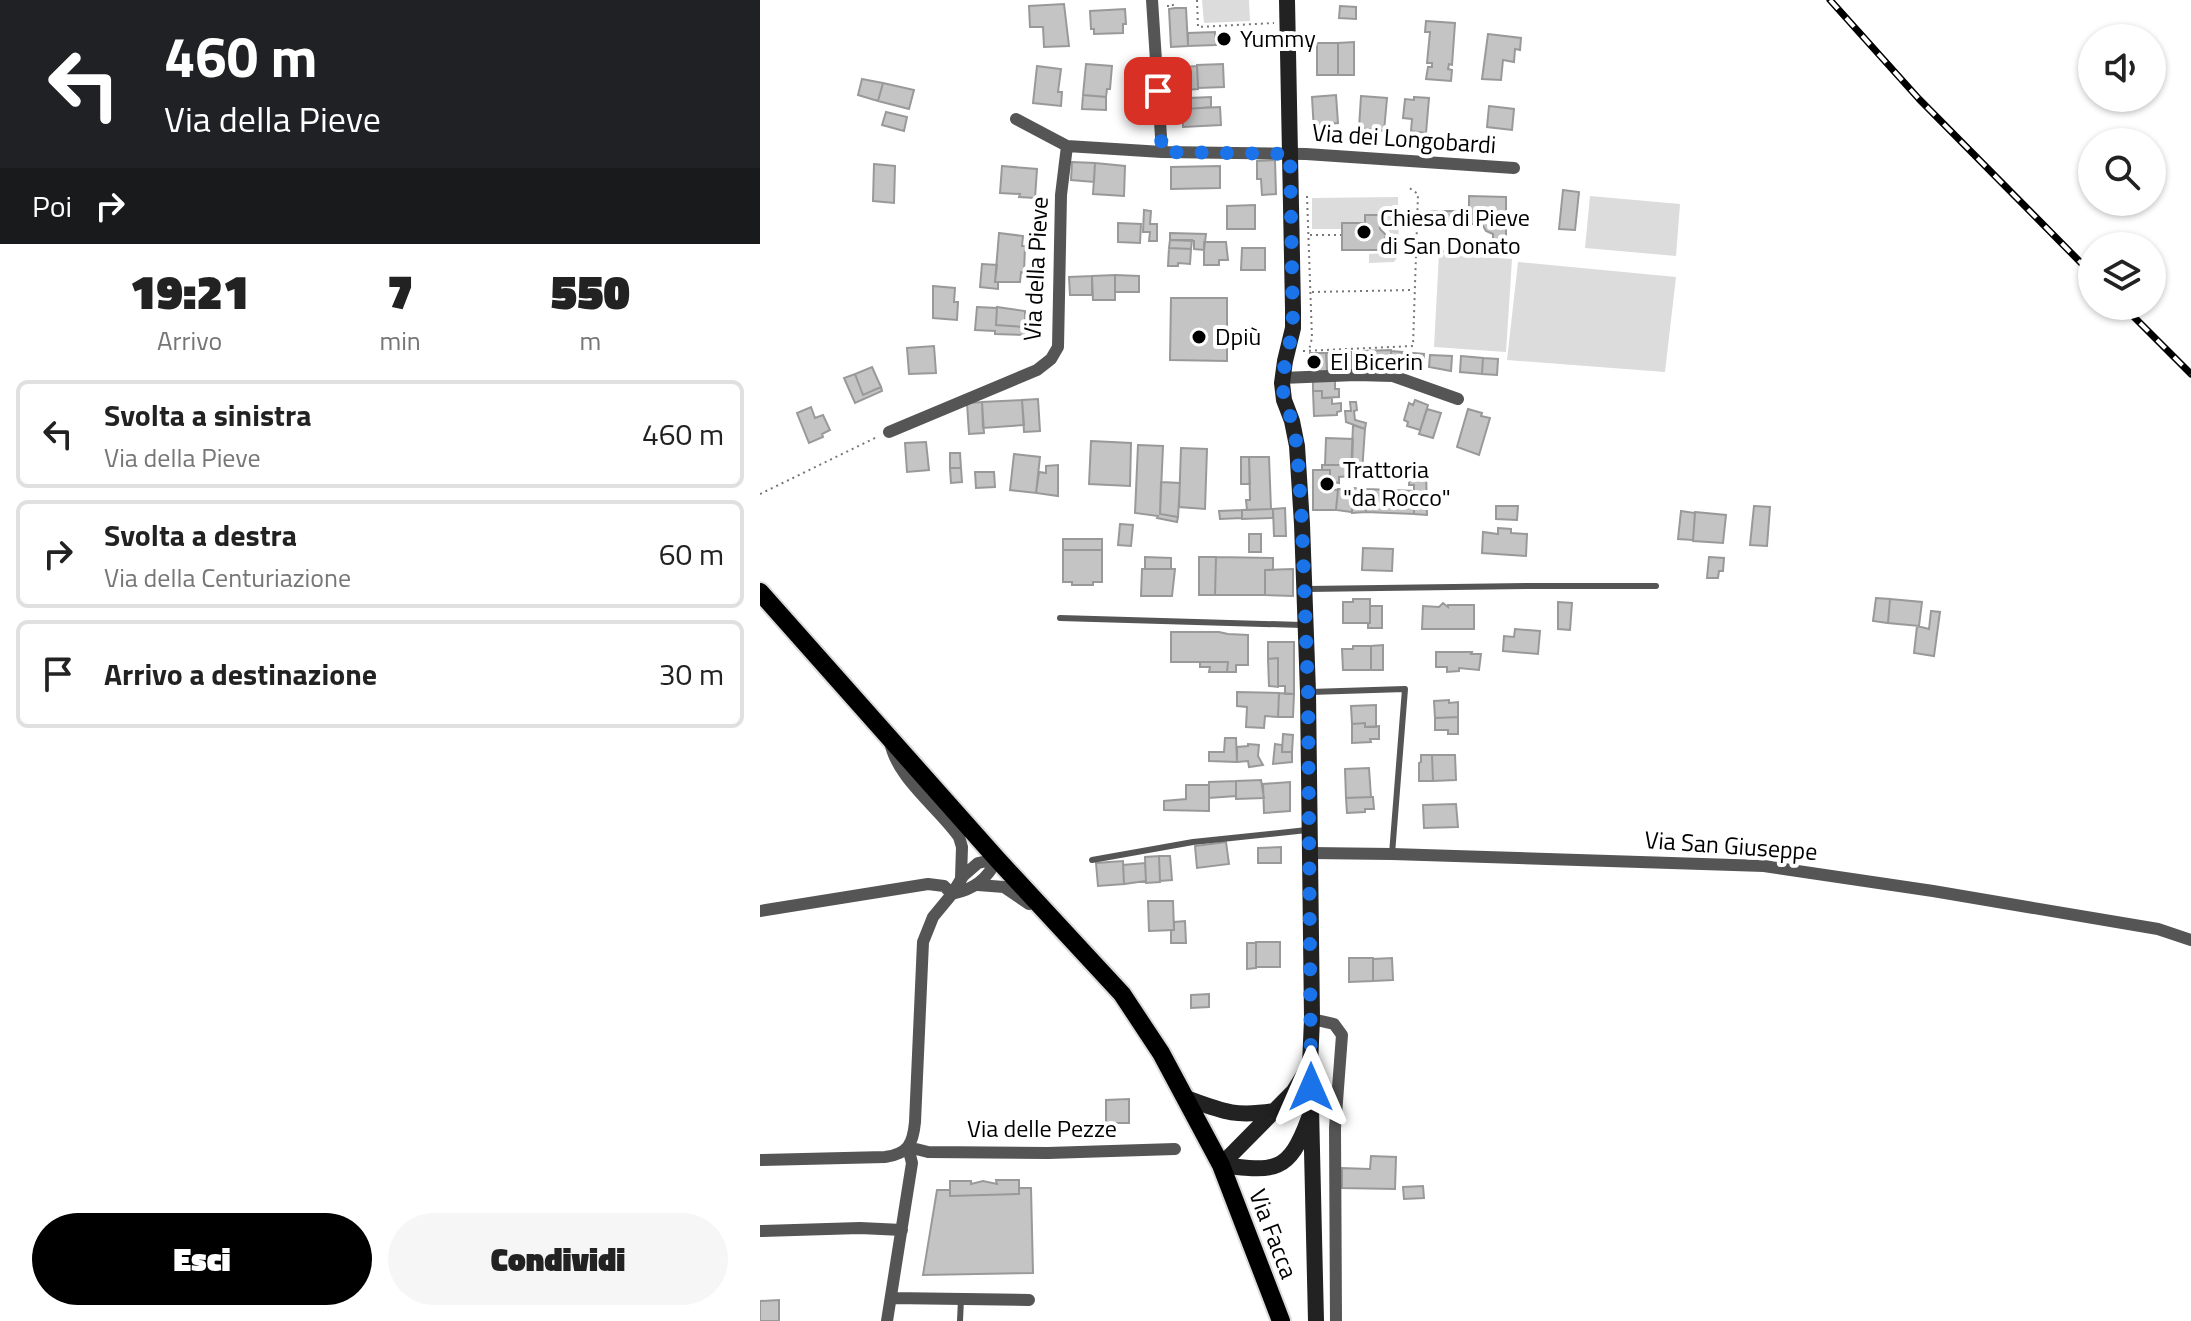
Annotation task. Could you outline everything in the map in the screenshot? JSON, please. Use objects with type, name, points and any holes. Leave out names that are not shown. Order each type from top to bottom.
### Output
[{"type":"main road","name":"Via Facca","points":[[760,592],[997,859],[1122,994],[1161,1053],[1221,1165],[1281,1321]]},
{"type":"street","points":[[1152,0],[1162,152]]},
{"type":"street","points":[[1287,0],[1293,328],[1282,378],[1284,400],[1297,446],[1306,625],[1316,1321]]},
{"type":"street","points":[[1016,119],[1067,146],[1162,152],[1290,154]]},
{"type":"street","name":"Via della Pieve","points":[[889,432],[1037,370],[1051,359],[1058,347],[1061,195],[1067,146]]},
{"type":"street","name":"Via dei Longobardi","points":[[1290,154],[1514,168]]},
{"type":"street","points":[[1282,378],[1393,376],[1458,399]]},
{"type":"street","points":[[890,738],[893,754],[903,773],[959,837],[963,857],[961,878]]},
{"type":"street","name":"Via San Giuseppe","points":[[1310,853],[1764,866],[2158,929],[2191,940]]},
{"type":"street","points":[[887,1321],[912,1163],[908,1147],[915,1122],[923,942],[933,917],[961,878],[978,863],[997,859]]},
{"type":"street","points":[[978,885],[997,859]]},
{"type":"street","points":[[760,911],[928,884],[944,886],[952,894]]},
{"type":"street","points":[[952,894],[978,885],[1004,887],[1015,893],[1098,968]]},
{"type":"street","points":[[1312,1019],[1334,1024],[1342,1035],[1335,1128],[1336,1321]]},
{"type":"street","points":[[1221,1165],[1294,1091],[1310,1065]]},
{"type":"street","points":[[1186,1098],[1220,1111],[1246,1115],[1275,1111]]},
{"type":"street","points":[[1221,1165],[1255,1169],[1272,1167],[1289,1159],[1299,1144],[1312,1109]]},
{"type":"street","name":"Via delle Pezze","points":[[760,1160],[898,1156],[908,1147],[928,1152],[1048,1153],[1175,1149]]},
{"type":"street","points":[[760,1231],[902,1230]]},
{"type":"street","points":[[891,1298],[1029,1300]]},
{"type":"lane","points":[[1304,590],[1656,586]]},
{"type":"lane","points":[[1060,618],[1306,625]]},
{"type":"lane","points":[[1308,692],[1405,689],[1392,854]]},
{"type":"lane","points":[[1092,860],[1193,842],[1309,830]]},
{"type":"lane","points":[[960,1321],[961,1299]]},
{"type":"path","points":[[1197,0],[1198,27],[1275,23]]},
{"type":"path","points":[[1302,351],[1413,346],[1418,194],[1408,187]]},
{"type":"path","points":[[1307,195],[1312,338],[1309,350]]},
{"type":"path","points":[[1309,235],[1341,235]]},
{"type":"path","points":[[1406,252],[1473,251],[1484,243]]},
{"type":"path","points":[[1310,292],[1414,290]]},
{"type":"path","points":[[760,494],[889,432]]},
{"type":"shaded area","points":[[1202,0],[1249,0],[1250,21],[1204,23]]},
{"type":"shaded area","points":[[1590,196],[1680,204],[1676,256],[1585,248]]},
{"type":"shaded area","points":[[1398,197],[1399,255],[1394,262],[1369,263],[1369,254],[1386,253],[1391,234],[1383,214],[1365,214],[1365,222],[1342,222],[1342,229],[1312,229],[1312,198]]},
{"type":"shaded area","points":[[1439,254],[1512,259],[1506,352],[1434,347]]},
{"type":"shaded area","points":[[1518,262],[1676,277],[1665,372],[1507,360]]},
{"type":"building","points":[[1064,4],[1069,46],[1044,47],[1043,27],[1030,27],[1029,6]]},
{"type":"building","points":[[1340,6],[1356,7],[1356,19],[1339,18]]},
{"type":"building","points":[[1186,8],[1188,46],[1171,47],[1169,9]]},
{"type":"building","points":[[1125,9],[1123,33],[1094,34],[1090,11]]},
{"type":"building","points":[[1426,21],[1455,23],[1452,65],[1449,64],[1448,69],[1452,70],[1451,81],[1426,79],[1432,63],[1427,63],[1430,32],[1425,32]]},
{"type":"building","points":[[1215,32],[1216,45],[1188,46],[1188,33]]},
{"type":"building","points":[[1488,34],[1521,38],[1520,50],[1515,49],[1514,62],[1503,60],[1501,80],[1482,79]]},
{"type":"building","points":[[1354,42],[1354,75],[1338,75],[1338,43]]},
{"type":"building","points":[[1317,43],[1338,43],[1338,75],[1317,75]]},
{"type":"building","points":[[1086,64],[1112,66],[1110,89],[1107,89],[1106,97],[1083,95]]},
{"type":"building","points":[[1223,64],[1224,87],[1198,88],[1197,65]]},
{"type":"building","points":[[1037,66],[1061,69],[1058,92],[1062,92],[1061,106],[1033,103]]},
{"type":"building","points":[[1197,66],[1198,89],[1186,90],[1185,67]]},
{"type":"building","points":[[862,79],[883,83],[878,101],[858,95]]},
{"type":"building","points":[[883,83],[914,90],[909,109],[878,101]]},
{"type":"building","points":[[1083,95],[1106,97],[1106,110],[1082,109]]},
{"type":"building","points":[[1336,95],[1338,123],[1328,124],[1329,131],[1314,132],[1312,97]]},
{"type":"building","points":[[1361,96],[1387,98],[1384,131],[1359,128]]},
{"type":"building","points":[[1211,97],[1211,107],[1189,109],[1189,98]]},
{"type":"building","points":[[1414,97],[1429,98],[1426,133],[1411,131],[1412,119],[1403,118],[1405,99],[1414,100]]},
{"type":"building","points":[[1489,106],[1514,109],[1512,130],[1487,127]]},
{"type":"building","points":[[1220,107],[1221,125],[1183,127],[1182,109]]},
{"type":"building","points":[[886,112],[907,117],[904,131],[882,125]]},
{"type":"building","points":[[1275,160],[1276,194],[1262,195],[1261,179],[1257,179],[1257,161]]},
{"type":"building","points":[[1072,162],[1095,163],[1094,182],[1071,180]]},
{"type":"building","points":[[1095,163],[1125,166],[1124,196],[1093,194]]},
{"type":"building","points":[[874,164],[895,166],[894,203],[873,201]]},
{"type":"building","points":[[1002,166],[1037,169],[1035,198],[1000,193]]},
{"type":"building","points":[[1220,166],[1220,188],[1171,189],[1171,167]]},
{"type":"building","points":[[1563,190],[1579,192],[1575,230],[1559,229]]},
{"type":"building","points":[[1469,196],[1506,197],[1506,240],[1493,240],[1493,234],[1486,231],[1482,224],[1441,224],[1441,211],[1469,211]]},
{"type":"building","points":[[1255,205],[1255,229],[1227,229],[1227,206]]},
{"type":"building","points":[[1144,210],[1151,211],[1150,224],[1157,224],[1157,241],[1149,241],[1150,232],[1143,232]]},
{"type":"building","points":[[1427,211],[1441,211],[1441,224],[1427,224]]},
{"type":"building","name":"Chiesa di Pieve di San Donato","points":[[1365,215],[1380,215],[1380,229],[1386,235],[1380,243],[1380,250],[1342,250],[1342,223],[1365,223]]},
{"type":"building","points":[[1118,223],[1141,224],[1140,243],[1118,242]]},
{"type":"building","points":[[999,233],[1023,236],[1024,273],[1021,272],[1020,282],[995,282]]},
{"type":"building","points":[[1170,233],[1206,234],[1204,250],[1194,249],[1194,241],[1170,240]]},
{"type":"building","points":[[1170,240],[1192,240],[1191,249],[1169,248]]},
{"type":"building","points":[[1204,242],[1226,242],[1228,260],[1219,260],[1219,265],[1204,265]]},
{"type":"building","points":[[1169,248],[1191,249],[1190,264],[1168,266]]},
{"type":"building","points":[[1242,248],[1265,248],[1265,270],[1241,270]]},
{"type":"building","points":[[982,264],[997,265],[995,282],[998,282],[998,289],[980,287]]},
{"type":"building","points":[[1115,275],[1115,300],[1093,300],[1092,276]]},
{"type":"building","points":[[1115,275],[1139,276],[1139,292],[1115,292]]},
{"type":"building","points":[[1092,276],[1092,295],[1070,295],[1069,277]]},
{"type":"building","points":[[933,286],[955,288],[957,320],[933,318]]},
{"type":"building","name":"Dpiù","points":[[1171,298],[1227,298],[1227,361],[1170,360]]},
{"type":"building","points":[[977,307],[997,308],[996,325],[1025,327],[1025,335],[975,330]]},
{"type":"building","points":[[997,307],[1025,311],[1025,327],[996,325]]},
{"type":"building","points":[[934,346],[936,373],[909,374],[907,348]]},
{"type":"building","points":[[1391,350],[1392,372],[1366,373],[1363,351]]},
{"type":"building","points":[[1391,351],[1402,352],[1399,371],[1392,369]]},
{"type":"building","points":[[1351,352],[1351,370],[1327,371],[1326,353]]},
{"type":"building","points":[[1402,352],[1424,354],[1423,369],[1401,366]]},
{"type":"building","points":[[1310,353],[1326,353],[1327,371],[1311,371]]},
{"type":"building","points":[[1430,355],[1452,356],[1451,371],[1429,367]]},
{"type":"building","points":[[1461,356],[1483,358],[1482,374],[1460,372]]},
{"type":"building","points":[[1483,358],[1498,359],[1497,375],[1482,374]]},
{"type":"building","points":[[872,367],[881,387],[863,395],[855,374]]},
{"type":"building","points":[[855,374],[863,395],[881,387],[882,391],[855,403],[844,378]]},
{"type":"building","points":[[1335,379],[1339,397],[1322,398],[1322,391],[1313,391],[1313,380]]},
{"type":"building","points":[[1313,391],[1322,391],[1322,398],[1332,398],[1332,404],[1341,403],[1341,411],[1337,415],[1314,416]]},
{"type":"building","points":[[1038,399],[1040,431],[1024,432],[1022,400]]},
{"type":"building","points":[[1022,400],[1024,425],[983,428],[982,402]]},
{"type":"building","points":[[1415,400],[1428,405],[1420,430],[1407,426],[1408,422],[1404,420],[1409,403],[1413,405]]},
{"type":"building","points":[[982,402],[984,433],[969,434],[967,403]]},
{"type":"building","points":[[1350,402],[1356,402],[1355,420],[1366,423],[1365,429],[1346,422],[1345,411],[1351,411]]},
{"type":"building","points":[[811,407],[815,418],[823,415],[830,430],[809,443],[797,413]]},
{"type":"building","points":[[1427,409],[1441,413],[1433,438],[1419,434]]},
{"type":"building","points":[[1468,409],[1490,418],[1479,455],[1457,447]]},
{"type":"building","points":[[1353,425],[1365,429],[1362,472],[1351,471]]},
{"type":"building","points":[[1326,438],[1353,439],[1352,465],[1325,465]]},
{"type":"building","points":[[1091,441],[1131,443],[1130,486],[1089,484]]},
{"type":"building","points":[[926,442],[929,470],[907,472],[905,443]]},
{"type":"building","points":[[1138,445],[1163,446],[1160,514],[1178,517],[1177,522],[1135,513]]},
{"type":"building","points":[[1181,448],[1207,449],[1205,509],[1179,507]]},
{"type":"building","points":[[950,453],[960,453],[961,468],[950,468]]},
{"type":"building","points":[[1014,454],[1040,457],[1036,493],[1010,490]]},
{"type":"building","points":[[1241,457],[1249,457],[1250,484],[1241,484]]},
{"type":"building","points":[[1249,457],[1269,457],[1271,509],[1247,510],[1246,500],[1250,500]]},
{"type":"building","points":[[1058,465],[1058,496],[1036,493],[1039,472],[1046,473],[1046,466]]},
{"type":"building","points":[[1322,465],[1351,465],[1351,476],[1339,477],[1339,483],[1332,482],[1330,470],[1322,470]]},
{"type":"building","points":[[1410,467],[1426,467],[1427,515],[1414,514],[1414,485],[1409,485]]},
{"type":"building","points":[[950,468],[961,468],[962,482],[951,483]]},
{"type":"building","points":[[1313,470],[1330,470],[1326,489],[1338,490],[1336,510],[1313,510]]},
{"type":"building","points":[[975,472],[994,472],[995,487],[976,488]]},
{"type":"building","points":[[1161,482],[1180,483],[1178,517],[1160,514]]},
{"type":"building","points":[[1353,488],[1366,489],[1366,512],[1352,513]]},
{"type":"building","points":[[1338,489],[1353,490],[1352,512],[1336,510]]},
{"type":"building","points":[[1366,489],[1414,491],[1414,514],[1366,512]]},
{"type":"building","points":[[1496,506],[1518,506],[1517,520],[1496,519]]},
{"type":"building","points":[[1754,506],[1770,507],[1767,546],[1750,545]]},
{"type":"building","points":[[1285,508],[1286,536],[1274,536],[1273,509]]},
{"type":"building","points":[[1273,509],[1273,518],[1242,519],[1242,510]]},
{"type":"building","points":[[1242,510],[1242,518],[1220,519],[1219,511]]},
{"type":"building","points":[[1681,511],[1695,513],[1693,540],[1678,539]]},
{"type":"building","points":[[1695,512],[1726,515],[1723,543],[1693,541]]},
{"type":"building","points":[[1120,524],[1133,525],[1131,546],[1118,545]]},
{"type":"building","points":[[1498,528],[1527,534],[1526,556],[1482,553],[1483,532],[1498,534]]},
{"type":"building","points":[[1249,534],[1261,534],[1261,552],[1249,552]]},
{"type":"building","points":[[1063,539],[1102,539],[1102,550],[1063,550]]},
{"type":"building","points":[[1363,548],[1393,549],[1392,571],[1362,570]]},
{"type":"building","points":[[1063,550],[1102,550],[1102,582],[1072,585],[1072,582],[1063,582]]},
{"type":"building","points":[[1145,557],[1171,558],[1171,569],[1145,569]]},
{"type":"building","points":[[1199,557],[1216,557],[1215,595],[1199,595]]},
{"type":"building","points":[[1216,557],[1273,558],[1273,570],[1265,570],[1265,595],[1215,595]]},
{"type":"building","points":[[1709,557],[1724,558],[1723,571],[1719,571],[1718,578],[1707,578]]},
{"type":"building","points":[[1142,569],[1175,569],[1172,596],[1141,596]]},
{"type":"building","points":[[1293,569],[1293,596],[1265,595],[1265,570]]},
{"type":"building","points":[[1876,598],[1890,599],[1888,623],[1873,621]]},
{"type":"building","points":[[1353,599],[1370,599],[1370,623],[1343,623],[1343,602],[1353,602]]},
{"type":"building","points":[[1890,599],[1922,602],[1919,626],[1888,623]]},
{"type":"building","points":[[1558,602],[1572,603],[1570,630],[1558,629]]},
{"type":"building","points":[[1443,603],[1448,607],[1474,605],[1474,629],[1422,629],[1423,606],[1439,607]]},
{"type":"building","points":[[1370,606],[1382,606],[1382,628],[1368,628]]},
{"type":"building","points":[[1931,611],[1940,612],[1934,656],[1914,653],[1917,626],[1929,629]]},
{"type":"building","points":[[1515,629],[1540,631],[1538,654],[1503,651],[1504,636],[1514,637]]},
{"type":"building","points":[[1171,632],[1248,635],[1248,665],[1236,665],[1236,672],[1227,672],[1228,662],[1171,662]]},
{"type":"building","points":[[1268,642],[1294,642],[1294,694],[1285,694],[1285,686],[1278,686],[1278,658],[1268,659]]},
{"type":"building","points":[[1383,645],[1383,670],[1371,670],[1371,646]]},
{"type":"building","points":[[1353,646],[1371,646],[1371,670],[1343,670],[1342,649],[1353,649]]},
{"type":"building","points":[[1436,652],[1481,654],[1479,670],[1459,668],[1459,671],[1447,672],[1447,667],[1436,667]]},
{"type":"building","points":[[1278,658],[1278,687],[1269,686],[1268,659]]},
{"type":"building","points":[[1200,662],[1228,662],[1227,672],[1209,672],[1210,667],[1200,667]]},
{"type":"building","points":[[1237,692],[1279,693],[1278,717],[1265,716],[1264,728],[1246,727],[1247,707],[1237,706]]},
{"type":"building","points":[[1279,693],[1294,694],[1293,717],[1278,717]]},
{"type":"building","points":[[1449,700],[1449,703],[1458,702],[1458,717],[1435,718],[1434,701]]},
{"type":"building","points":[[1376,705],[1376,727],[1365,727],[1365,723],[1352,724],[1351,706]]},
{"type":"building","points":[[1458,717],[1458,734],[1435,730],[1435,718]]},
{"type":"building","points":[[1365,723],[1365,727],[1379,726],[1379,739],[1352,743],[1352,724]]},
{"type":"building","points":[[1283,734],[1293,735],[1292,752],[1282,752]]},
{"type":"building","points":[[1225,738],[1236,738],[1237,762],[1209,761],[1209,752],[1224,752]]},
{"type":"building","points":[[1275,744],[1282,745],[1282,752],[1292,752],[1292,762],[1273,764]]},
{"type":"building","points":[[1259,745],[1258,756],[1263,765],[1249,767],[1248,761],[1237,762],[1237,747]]},
{"type":"building","points":[[1421,755],[1432,755],[1433,781],[1419,781]]},
{"type":"building","points":[[1432,755],[1455,755],[1456,780],[1433,781]]},
{"type":"building","points":[[1369,768],[1371,797],[1346,798],[1345,769]]},
{"type":"building","points":[[1261,780],[1264,798],[1236,799],[1236,781]]},
{"type":"building","points":[[1236,781],[1236,796],[1209,798],[1209,782]]},
{"type":"building","points":[[1290,782],[1290,811],[1264,813],[1263,784]]},
{"type":"building","points":[[1186,785],[1209,785],[1209,811],[1164,810],[1164,801],[1186,799]]},
{"type":"building","points":[[1373,797],[1374,809],[1347,813],[1346,798]]},
{"type":"building","points":[[1456,804],[1458,827],[1424,828],[1423,805]]},
{"type":"building","points":[[1226,842],[1229,864],[1197,868],[1195,846]]},
{"type":"building","points":[[1281,847],[1281,863],[1258,863],[1258,848]]},
{"type":"building","points":[[1159,856],[1170,856],[1172,880],[1160,881]]},
{"type":"building","points":[[1159,856],[1160,882],[1146,883],[1145,857]]},
{"type":"building","points":[[1123,861],[1124,884],[1098,886],[1096,863]]},
{"type":"building","points":[[1145,863],[1146,881],[1124,884],[1123,865]]},
{"type":"building","points":[[1148,901],[1173,901],[1174,930],[1149,931]]},
{"type":"building","points":[[1185,921],[1186,943],[1171,943],[1174,922]]},
{"type":"building","points":[[1256,942],[1280,942],[1280,967],[1256,967]]},
{"type":"building","points":[[1247,943],[1256,943],[1256,968],[1247,969]]},
{"type":"building","points":[[1349,958],[1373,958],[1373,981],[1349,982]]},
{"type":"building","points":[[1392,958],[1393,980],[1373,981],[1373,959]]},
{"type":"building","points":[[1209,994],[1209,1007],[1191,1008],[1191,995]]},
{"type":"building","points":[[1129,1099],[1129,1123],[1106,1123],[1106,1100]]},
{"type":"building","points":[[1371,1156],[1396,1157],[1395,1189],[1342,1188],[1342,1168],[1370,1169]]},
{"type":"building","points":[[996,1180],[1019,1180],[1019,1194],[950,1196],[950,1181],[997,1184]]},
{"type":"building","points":[[1423,1186],[1424,1198],[1404,1199],[1403,1187]]},
{"type":"building","points":[[1019,1188],[1031,1188],[1033,1273],[923,1275],[937,1190],[950,1190],[950,1196],[1019,1194]]},
{"type":"building","points":[[779,1300],[779,1321],[760,1321],[760,1301]]},
{"type":"railway","points":[[1830,0],[1919,99],[2078,260]]},
{"type":"railway","points":[[2137,320],[2191,374]]},
{"type":"place","name":"Yummy","points":[[1224,39]]},
{"type":"place","name":"Chiesa di Pieve di San Donato","points":[[1364,232]]},
{"type":"place","name":"Dpiù","points":[[1199,337]]},
{"type":"place","name":"El Bicerin","points":[[1314,362]]},
{"type":"place","name":"Trattoria \"da Rocco\"","points":[[1327,484]]},
{"type":"route","points":[[1158,91],[1162,152],[1290,154],[1293,328],[1282,378],[1284,400],[1297,446],[1302,524],[1308,692],[1311,1087]]}]
